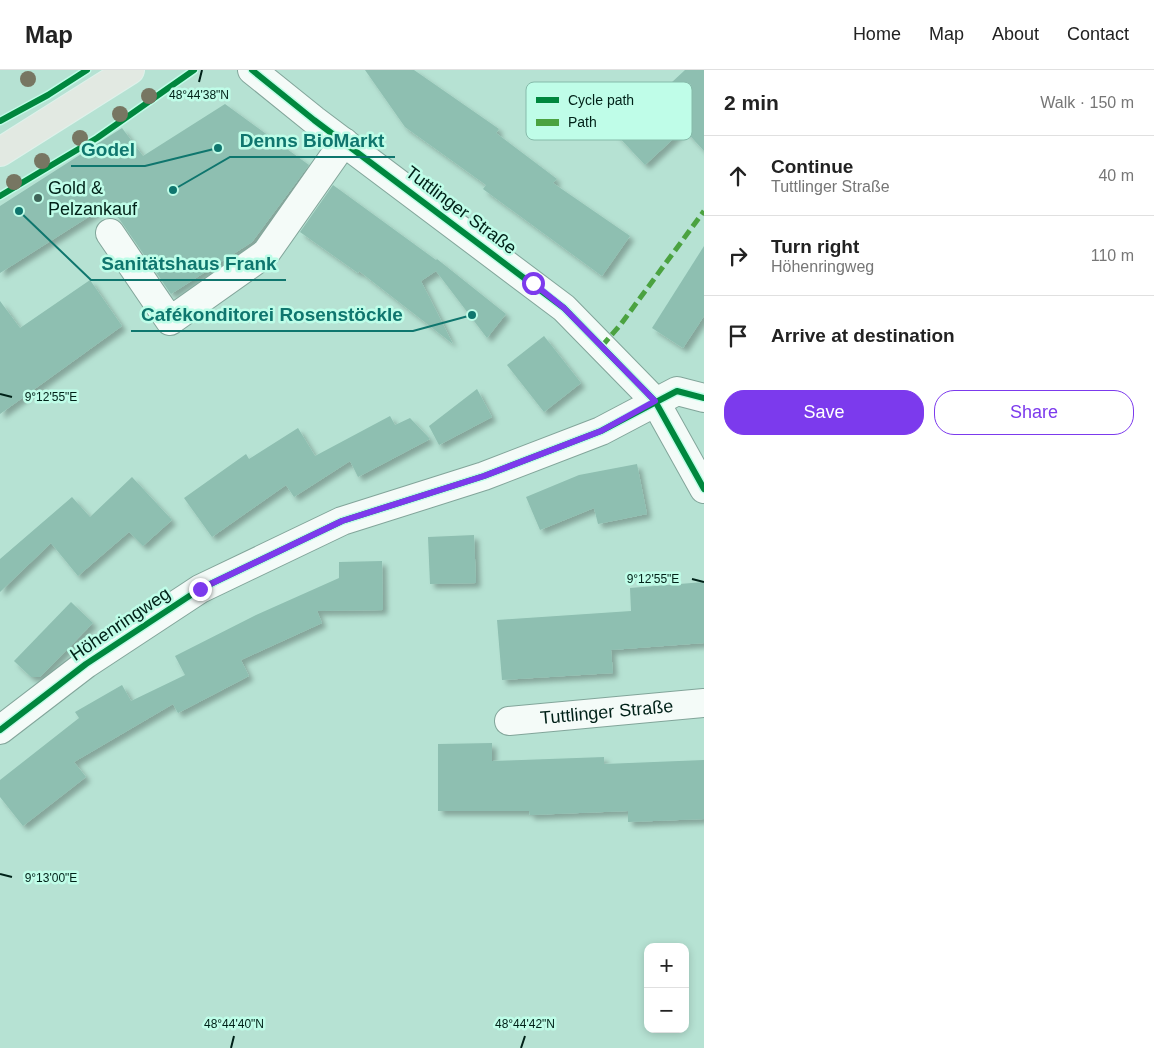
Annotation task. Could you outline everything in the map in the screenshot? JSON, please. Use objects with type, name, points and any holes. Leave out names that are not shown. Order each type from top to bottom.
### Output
[{"type":"main road","points":[[0,152],[130,70]]},
{"type":"street","name":"Tuttlinger Straße","points":[[252,70],[284,98],[564,308],[655,401],[704,489]]},
{"type":"street","points":[[110,233],[170,322],[266,252],[344,142]]},
{"type":"street","name":"Höhenringweg","points":[[0,730],[86,664],[200,589],[342,521],[484,476],[601,431],[677,391],[704,398]]},
{"type":"street","name":"Tuttlinger Straße","points":[[509,721],[704,703]]},
{"type":"building","points":[[365,70],[414,70],[499,129],[496,133],[557,179],[553,183],[630,236],[602,276],[483,189],[486,185],[405,127]]},
{"type":"building","points":[[685,70],[704,70],[704,151],[692,138],[692,82],[672,82]]},
{"type":"building","points":[[225,104],[309,165],[252,242],[171,294],[109,204],[0,273],[0,206],[122,128],[143,156]]},
{"type":"building","points":[[622,140],[672,140],[645,165]]},
{"type":"building","points":[[333,185],[437,259],[506,314],[487,338],[436,271],[421,281],[453,344],[359,271],[358,273],[300,232]]},
{"type":"building","points":[[704,246],[704,316],[683,348],[652,328]]},
{"type":"building","points":[[90,280],[122,326],[0,414],[0,301],[20,328]]},
{"type":"building","points":[[544,336],[581,383],[544,412],[507,365]]},
{"type":"building","points":[[477,389],[492,417],[439,445],[429,426]]},
{"type":"building","points":[[390,416],[395,425],[410,418],[430,439],[358,477],[350,461],[294,497],[286,485],[212,537],[184,498],[246,454],[249,459],[298,428],[315,456]]},
{"type":"building","points":[[637,464],[647,514],[598,524],[594,508],[540,530],[526,497],[579,475]]},
{"type":"building","points":[[132,477],[172,520],[143,546],[129,532],[78,576],[51,543],[0,592],[0,559],[72,497],[90,517]]},
{"type":"building","points":[[474,535],[476,583],[430,584],[428,537]]},
{"type":"building","points":[[382,561],[383,610],[317,611],[322,623],[241,660],[249,676],[178,713],[173,704],[74,762],[86,777],[23,826],[0,797],[0,780],[79,718],[75,712],[122,685],[131,701],[185,675],[175,656],[256,615],[339,578],[339,562]]},
{"type":"building","points":[[704,582],[704,643],[611,650],[613,673],[502,680],[497,620],[631,611],[630,588]]},
{"type":"building","points":[[71,602],[93,623],[40,677],[31,677],[14,661]]},
{"type":"building","points":[[492,743],[492,761],[604,757],[604,764],[704,760],[704,819],[628,822],[628,811],[530,815],[529,811],[438,811],[438,744]]},
{"type":"marked path","points":[[602,346],[621,324],[704,211]]},
{"type":"cycle path","points":[[0,121],[48,95],[87,70]]},
{"type":"cycle path","points":[[0,196],[97,138],[194,70]]},
{"type":"cycle path","points":[[252,70],[314,120],[564,308],[655,401],[704,489]]},
{"type":"cycle path","points":[[0,730],[86,664],[200,589],[342,521],[484,476],[601,431],[677,391],[704,398]]},
{"type":"place","name":"Godel","points":[[218,148]]},
{"type":"place","name":"Denns BioMarkt","points":[[173,190]]},
{"type":"place","name":"Gold & Pelzankauf","points":[[38,198]]},
{"type":"place","name":"Sanitätshaus Frank","points":[[19,211]]},
{"type":"place","name":"Cafékonditorei Rosenstöckle","points":[[472,315]]},
{"type":"route","points":[[200,589],[342,521],[484,476],[601,431],[655,401],[564,308],[533,283]]}]
